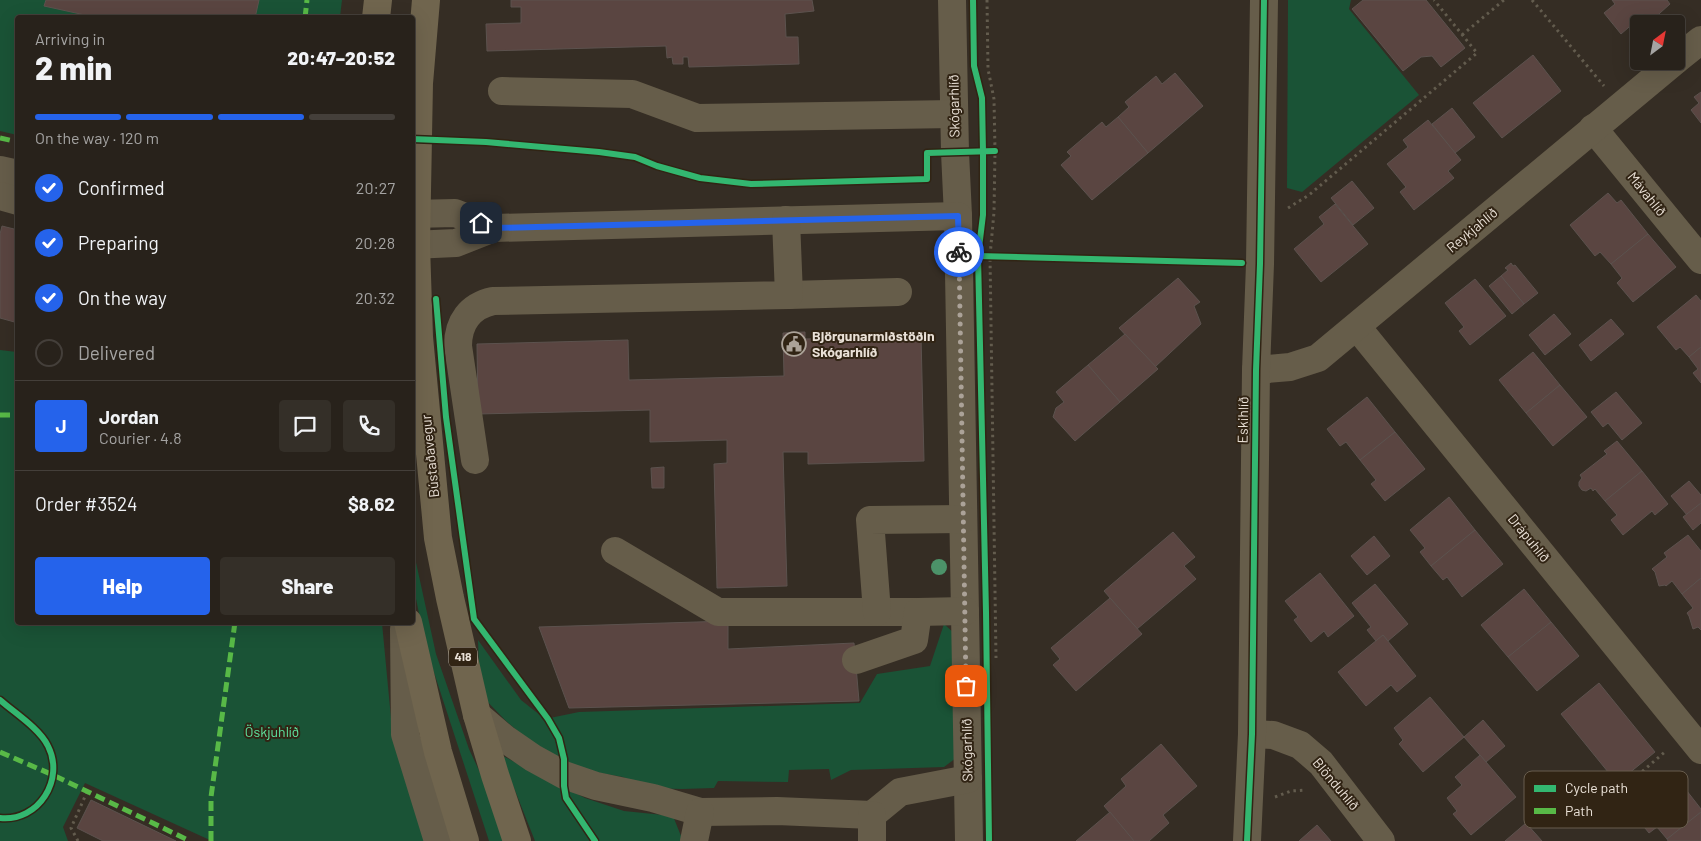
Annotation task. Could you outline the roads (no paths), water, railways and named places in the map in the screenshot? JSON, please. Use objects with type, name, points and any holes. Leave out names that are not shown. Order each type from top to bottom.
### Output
[{"type":"main road","points":[[376,15],[378,0]]},
{"type":"main road","name":"Bústaðavegur","points":[[415,214],[419,83],[426,0]]},
{"type":"main road","name":"Bústaðavegur","points":[[415,263],[419,337],[438,538],[477,715],[518,841]]},
{"type":"main road","points":[[409,625],[438,752],[465,841]]},
{"type":"street","name":"Skógarhlíð","points":[[952,0],[958,216],[969,841]]},
{"type":"street","name":"Eskihlíð","points":[[1247,841],[1252,734],[1256,370],[1261,254],[1264,0]]},
{"type":"street","name":"Reykjahlíð","points":[[1685,53],[1701,40]]},
{"type":"street","name":"Reykjahlíð","points":[[1256,370],[1290,367],[1318,358],[1665,70]]},
{"type":"street","points":[[502,91],[632,94],[697,118],[954,114]]},
{"type":"street","name":"Mávahlíð","points":[[1593,128],[1701,260]]},
{"type":"street","points":[[0,170],[15,173]]},
{"type":"street","points":[[0,196],[15,200]]},
{"type":"street","points":[[415,214],[455,213],[494,228]]},
{"type":"street","points":[[415,245],[456,243],[494,228],[958,216]]},
{"type":"street","points":[[786,220],[789,295]]},
{"type":"street","points":[[475,460],[458,335],[461,324],[467,316],[474,308],[484,304],[493,302],[898,292]]},
{"type":"street","name":"Drápuhlíð","points":[[1357,327],[1701,750]]},
{"type":"street","points":[[877,612],[870,520],[964,519]]},
{"type":"street","points":[[616,551],[718,612],[965,612]]},
{"type":"street","points":[[856,660],[914,640],[918,612]]},
{"type":"street","points":[[404,625],[405,734],[438,841]]},
{"type":"street","points":[[477,715],[504,738],[533,758],[564,775],[596,786],[653,798],[700,812],[777,811],[872,828],[900,792],[968,779]]},
{"type":"street","name":"Blönduhlíð","points":[[1252,734],[1273,735],[1300,745],[1321,762],[1381,841]]},
{"type":"street","points":[[694,841],[700,812]]},
{"type":"place","name":"Björgunarmiðstöðin Skógarhlíð","points":[[794,344]]},
{"type":"park label","name":"Öskjuhlíð","points":[[272,732]]}]
